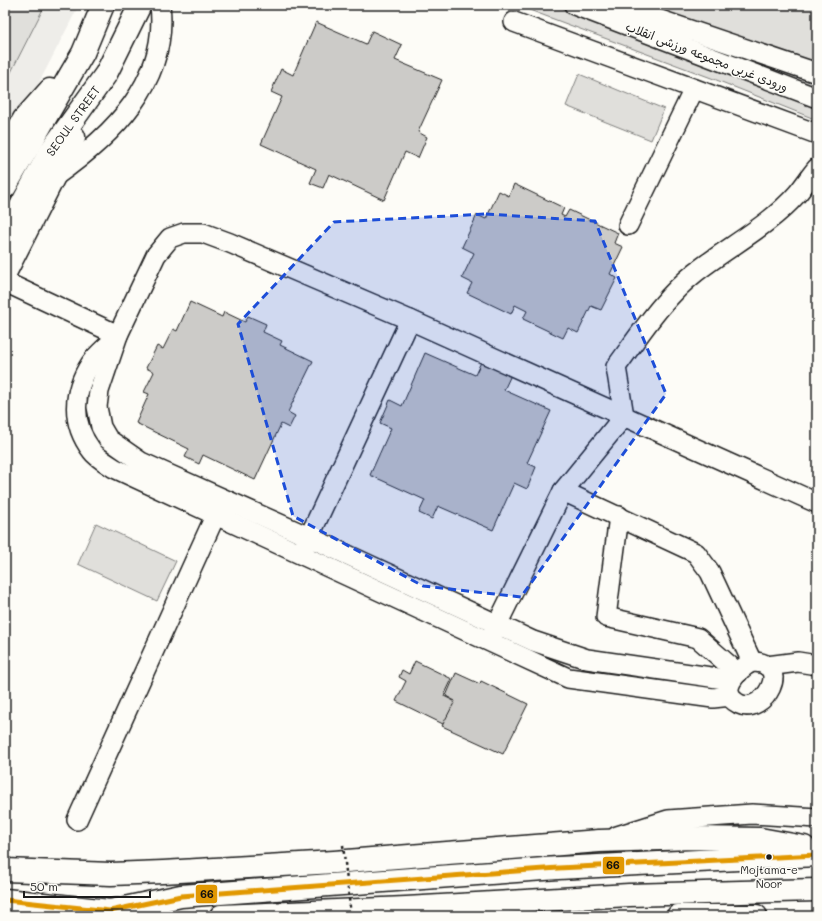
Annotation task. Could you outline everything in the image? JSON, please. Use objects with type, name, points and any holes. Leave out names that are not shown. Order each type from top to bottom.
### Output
[{"type":"main road","name":"SEOUL STREET","points":[[5,187],[83,53],[103,5]]},
{"type":"main road","name":"SEOUL STREET","points":[[5,236],[50,152],[106,74],[140,5]]},
{"type":"main road","points":[[5,153],[24,119],[83,53]]},
{"type":"main road","points":[[5,273],[106,74]]},
{"type":"main road","points":[[5,870],[111,874],[163,872],[334,862],[598,841],[693,838],[760,839],[817,849]]},
{"type":"main road","points":[[110,911],[181,896],[550,868],[817,855]]},
{"type":"main road","points":[[221,916],[629,895],[817,890]]},
{"type":"main road","points":[[5,900],[160,916]]},
{"type":"main road","points":[[678,916],[756,916]]},
{"type":"lane","points":[[54,177],[82,157],[105,137],[134,103],[144,86],[159,44],[162,18],[160,5]]},
{"type":"lane","name":"ورودی غربی مجموعه ورزشی انقلاب","points":[[574,5],[817,98]]},
{"type":"lane","points":[[620,6],[817,73]]},
{"type":"lane","points":[[514,22],[817,134]]},
{"type":"lane","points":[[628,225],[694,89]]},
{"type":"lane","points":[[493,633],[563,491],[624,416],[616,367],[659,309],[696,272],[777,213],[797,194],[817,168]]},
{"type":"lane","points":[[817,503],[410,320],[230,243],[203,233],[184,232],[170,238],[156,255],[118,335],[99,391],[97,407],[100,427],[108,439],[141,462],[309,537],[493,633],[568,678],[713,698],[744,675],[798,662],[817,665]]},
{"type":"lane","points":[[5,282],[118,335]]},
{"type":"lane","points":[[301,554],[410,320]]},
{"type":"lane","points":[[118,335],[91,363],[79,388],[75,412],[80,432],[93,452],[114,468],[301,554],[493,633]]},
{"type":"lane","points":[[563,491],[696,553],[710,572],[744,675]]},
{"type":"lane","points":[[77,820],[216,514]]},
{"type":"lane","points":[[619,516],[606,617],[698,638],[744,675]]},
{"type":"lane","points":[[598,841],[668,820],[752,814],[817,818]]},
{"type":"path","points":[[343,846],[351,916]]},
{"type":"highlighted area","points":[[486,214],[595,221],[666,394],[521,597],[423,586],[293,516],[238,324],[334,222]]},
{"type":"shaded area","points":[[5,5],[79,5],[5,149]]},
{"type":"shaded area","points":[[5,5],[45,5],[5,84]]},
{"type":"shaded area","points":[[516,5],[817,5],[817,120],[714,79]]},
{"type":"shaded area","points":[[579,74],[664,109],[651,140],[566,106]]},
{"type":"shaded area","points":[[96,523],[176,561],[157,601],[78,564]]},
{"type":"building","points":[[316,22],[366,44],[372,31],[402,45],[395,60],[442,80],[418,132],[427,137],[418,158],[405,152],[384,200],[329,174],[323,188],[310,183],[316,169],[261,144],[282,97],[271,92],[281,69],[293,75]]},
{"type":"building","points":[[514,184],[564,208],[561,215],[565,217],[569,210],[618,233],[614,243],[623,247],[610,274],[617,278],[601,310],[591,306],[578,333],[568,328],[563,338],[523,319],[527,311],[515,305],[511,314],[467,293],[472,283],[462,278],[474,253],[462,247],[477,215],[486,219],[499,191],[509,196]]},
{"type":"building","points":[[190,302],[222,317],[224,312],[245,322],[248,316],[266,324],[263,332],[282,341],[280,345],[313,361],[288,412],[295,416],[289,428],[281,424],[255,480],[203,455],[199,464],[185,457],[189,449],[136,423],[149,394],[144,392],[154,372],[146,368],[157,346],[163,349],[173,329],[177,331]]},
{"type":"building","points":[[425,353],[475,375],[481,362],[511,375],[504,390],[551,411],[527,463],[536,467],[527,489],[514,483],[493,530],[438,506],[432,519],[419,513],[425,500],[370,475],[391,428],[380,423],[390,400],[402,406]]},
{"type":"building","points":[[415,661],[452,679],[444,696],[456,702],[445,725],[396,701],[406,681],[399,677],[402,670],[409,674]]},
{"type":"building","points":[[456,673],[480,684],[481,681],[528,704],[503,754],[442,726],[455,701],[446,696]]},
{"type":"transit line","name":"66","points":[[5,900],[110,911],[181,896],[558,868],[817,855]]},
{"type":"place","name":"Mojtama-e Noor","points":[[769,857]]}]
